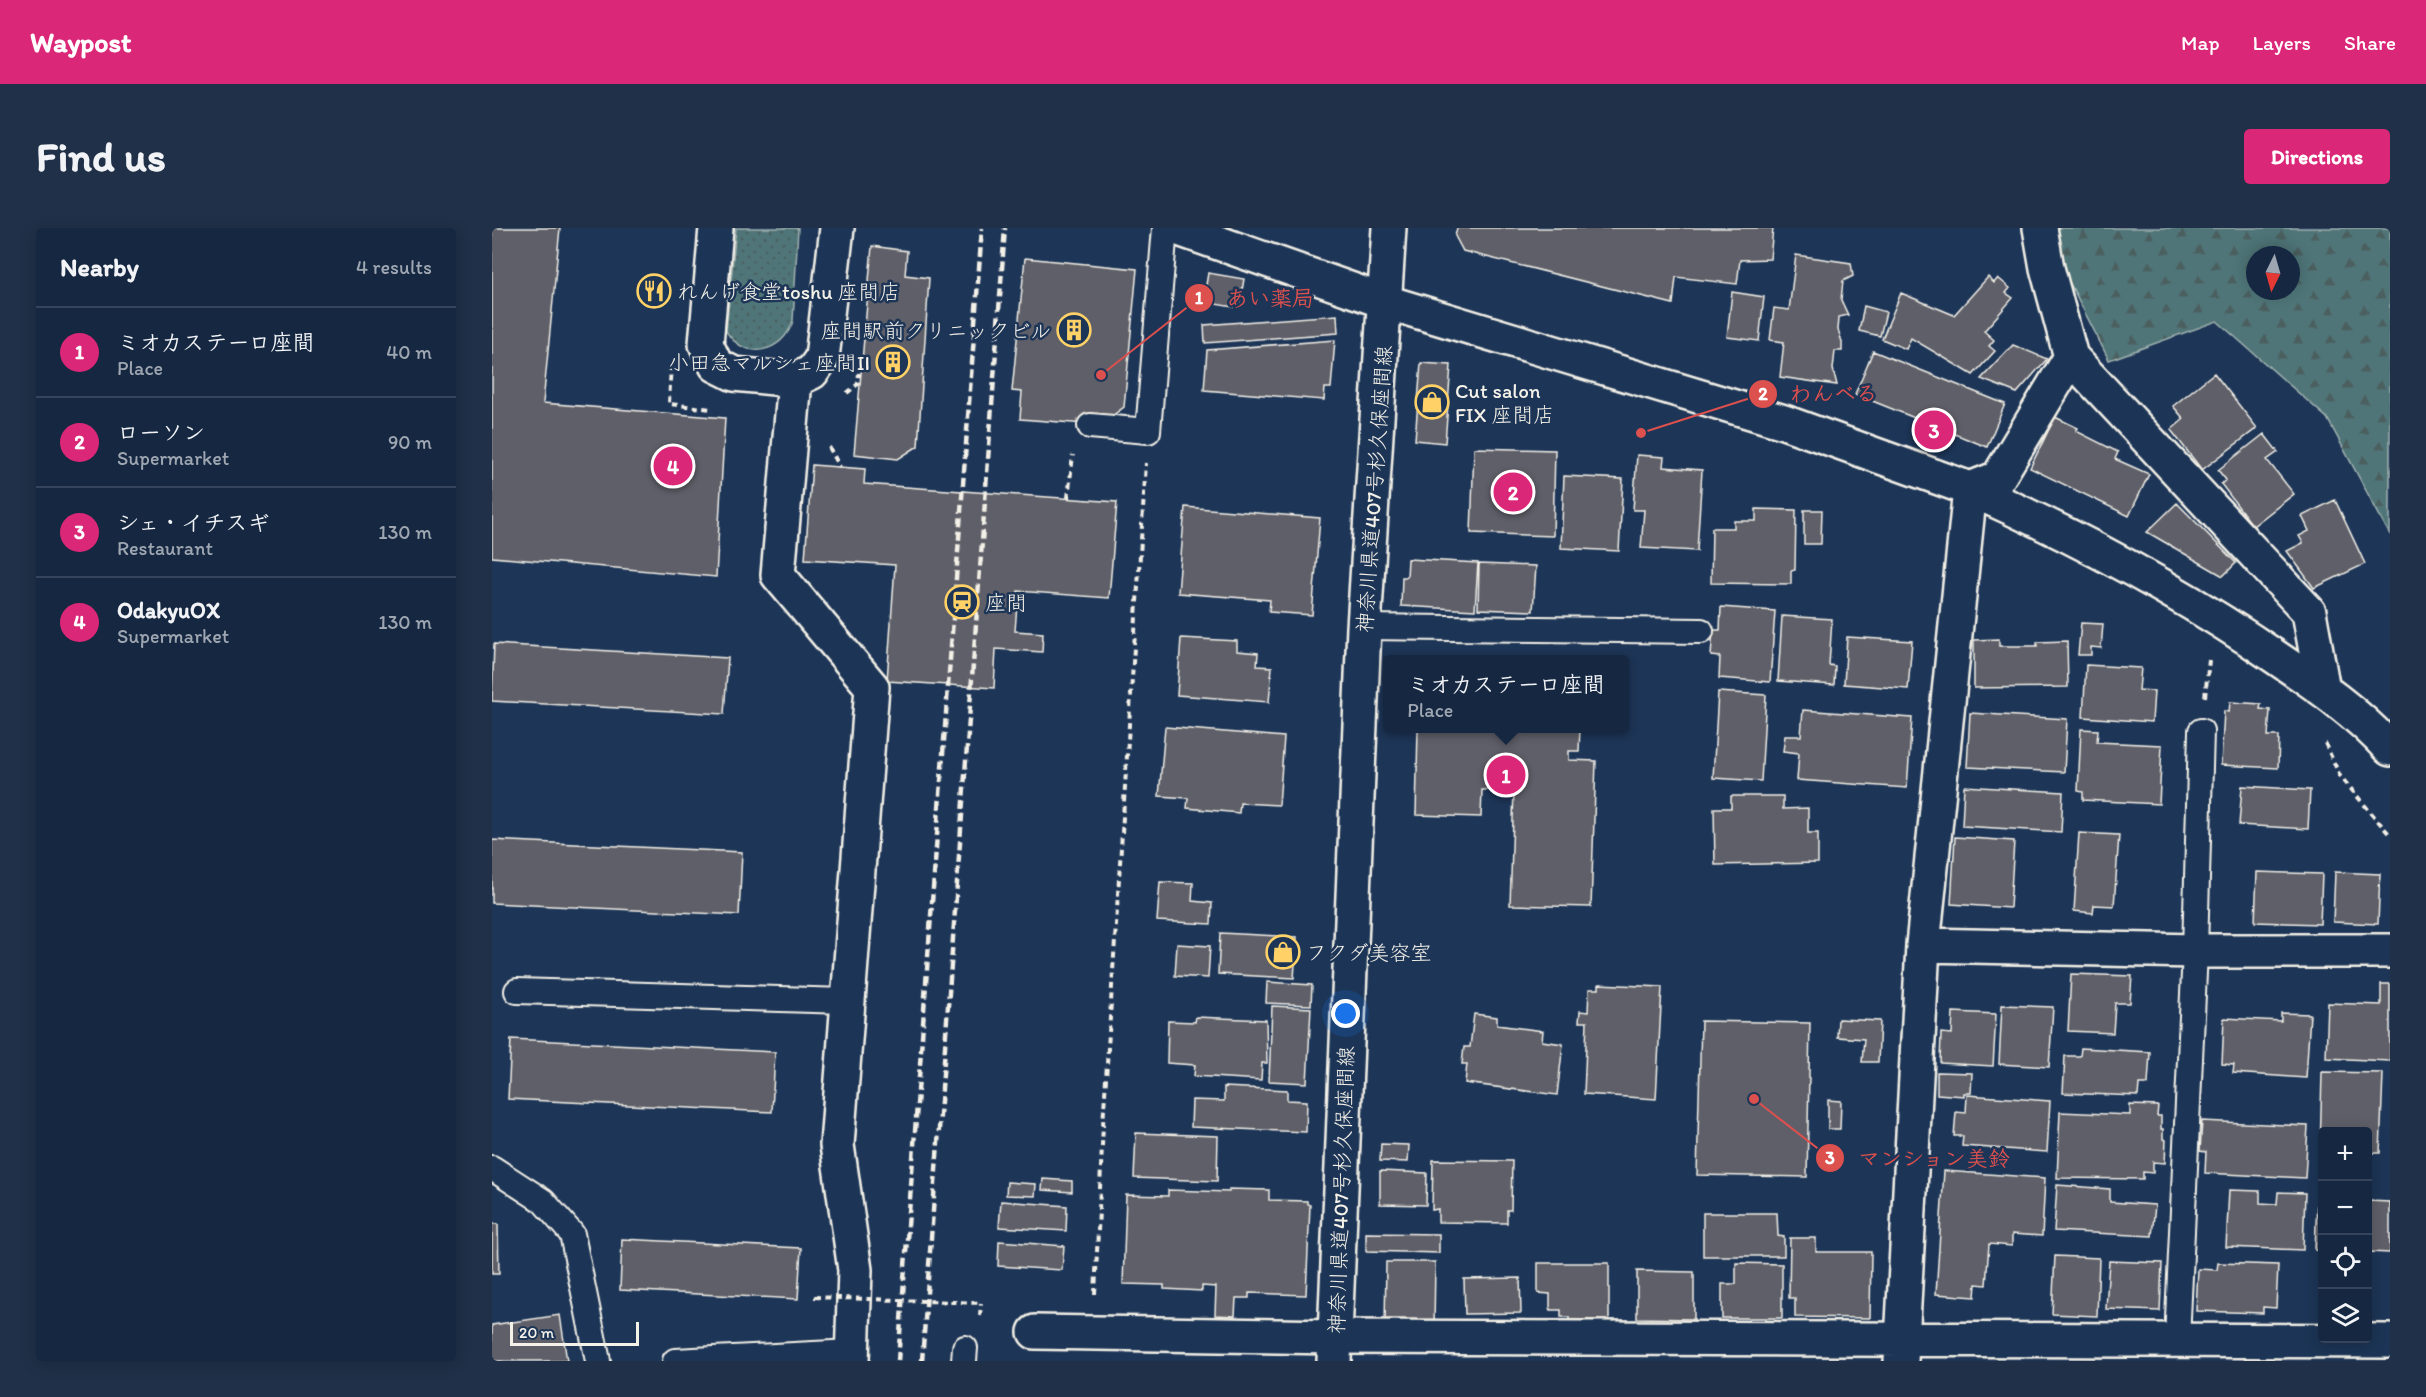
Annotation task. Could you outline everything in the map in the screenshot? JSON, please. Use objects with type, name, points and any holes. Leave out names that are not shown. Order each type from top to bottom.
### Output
[{"type":"street","points":[[716,228],[706,344],[716,365],[734,374],[795,380],[812,372],[822,358],[837,228]]},
{"type":"street","points":[[1176,228],[1386,302],[1784,422],[1970,489],[2071,535],[2215,615],[2323,690],[2376,734],[2390,749]]},
{"type":"street","name":"神奈川県道407号杉久保座間線","points":[[1334,1349],[1364,627],[1389,228]]},
{"type":"street","points":[[2040,228],[2047,268],[2071,357],[2309,612],[2323,690]]},
{"type":"street","points":[[1970,489],[1998,478],[2071,357]]},
{"type":"street","points":[[795,380],[778,575],[872,687],[846,1001],[837,1145],[855,1270],[852,1356]]},
{"type":"street","points":[[1902,1350],[1923,945],[1970,489]]},
{"type":"street","points":[[1923,945],[2195,951],[2390,951]]},
{"type":"street","points":[[1035,1332],[1334,1349],[1902,1350],[2177,1340],[2390,1341]]},
{"type":"lane","points":[[1090,426],[1148,431],[1165,228]]},
{"type":"lane","points":[[1364,627],[1701,631]]},
{"type":"lane","points":[[2177,1340],[2195,951],[2201,731]]},
{"type":"lane","points":[[517,991],[846,1001]]},
{"type":"lane","points":[[492,1168],[543,1201],[572,1234],[598,1361]]},
{"type":"lane","points":[[675,1361],[852,1356]]},
{"type":"path","points":[[1093,1334],[1103,1125],[1148,431]]},
{"type":"path","points":[[1068,498],[1072,455],[1083,456]]},
{"type":"path","points":[[1135,462],[1146,463]]},
{"type":"path","points":[[2201,731],[2215,615]]},
{"type":"path","points":[[2323,690],[2321,710],[2325,743],[2340,777],[2390,835]]},
{"type":"path","points":[[814,1297],[981,1304]]},
{"type":"green space","points":[[736,228],[798,228],[793,321],[781,340],[763,350],[743,347],[726,331]]},
{"type":"green space","points":[[2046,228],[2390,228],[2390,535],[2327,418],[2217,321],[2109,360],[2047,238]]},
{"type":"building","points":[[492,228],[560,228],[543,403],[725,418],[716,577],[492,557]]},
{"type":"building","points":[[1457,228],[1773,228],[1770,259],[1740,260],[1737,284],[1676,277],[1673,304],[1463,251],[1455,236]]},
{"type":"building","name":"小田急マルシェ座間II","points":[[872,246],[907,251],[905,275],[929,278],[918,446],[898,459],[854,454]]},
{"type":"building","points":[[1796,255],[1851,263],[1853,276],[1843,281],[1841,300],[1848,315],[1839,317],[1838,330],[1842,351],[1835,351],[1833,369],[1837,385],[1780,377],[1784,342],[1770,340],[1774,308],[1789,310]]},
{"type":"building","name":"座間駅前クリニックビル","points":[[1025,258],[1137,269],[1124,407],[1100,425],[1020,419],[1022,392],[1012,391]]},
{"type":"building","points":[[1208,273],[1244,279],[1239,308],[1203,302]]},
{"type":"building","points":[[1988,277],[1994,283],[1998,278],[2010,288],[2006,293],[2013,298],[1984,331],[1994,340],[1989,346],[1995,351],[1973,375],[1911,338],[1906,349],[1882,339],[1901,293],[1954,315]]},
{"type":"building","points":[[1732,292],[1764,297],[1759,341],[1727,337]]},
{"type":"building","points":[[1864,306],[1886,312],[1880,336],[1859,331]]},
{"type":"building","points":[[1337,315],[1338,333],[1205,343],[1204,325]]},
{"type":"building","points":[[1335,340],[1331,388],[1325,388],[1324,400],[1204,390],[1207,350]]},
{"type":"building","points":[[2013,345],[2047,359],[2017,393],[1981,379]]},
{"type":"building","points":[[1873,351],[2005,404],[1987,447],[1855,394]]},
{"type":"building","points":[[1421,363],[1451,365],[1445,443],[1415,440]]},
{"type":"building","points":[[2214,373],[2257,428],[2202,470],[2171,430],[2184,419],[2173,406]]},
{"type":"building","points":[[2055,417],[2078,428],[2076,431],[2118,452],[2115,459],[2149,474],[2129,516],[2030,468]]},
{"type":"building","points":[[2264,434],[2278,452],[2267,460],[2294,494],[2253,526],[2221,484],[2226,480],[2218,470]]},
{"type":"building","points":[[1474,448],[1555,450],[1553,536],[1471,533]]},
{"type":"building","points":[[1637,455],[1664,457],[1663,467],[1702,470],[1697,551],[1641,548],[1644,510],[1633,510]]},
{"type":"building","points":[[812,465],[865,469],[864,484],[1117,502],[1109,598],[1018,591],[1015,631],[1043,633],[1042,652],[996,649],[994,688],[887,681],[895,565],[805,559]]},
{"type":"building","points":[[1564,476],[1623,479],[1619,551],[1561,548]]},
{"type":"building","points":[[2335,500],[2365,564],[2314,588],[2287,551],[2303,543],[2299,536],[2309,531],[2302,516]]},
{"type":"building","points":[[2177,503],[2236,563],[2223,576],[2147,532]]},
{"type":"building","points":[[1185,507],[1320,518],[1312,615],[1269,612],[1270,600],[1178,593]]},
{"type":"building","points":[[1756,509],[1796,510],[1795,570],[1791,571],[1791,584],[1711,583],[1712,528],[1734,528],[1734,521],[1756,521]]},
{"type":"building","points":[[1804,510],[1822,510],[1821,544],[1804,544]]},
{"type":"building","points":[[1408,559],[1478,563],[1475,610],[1401,606],[1402,577],[1407,577]]},
{"type":"building","points":[[1479,564],[1536,566],[1533,611],[1478,609]]},
{"type":"building","points":[[1721,607],[1775,611],[1770,682],[1719,678],[1720,657],[1711,656],[1713,630],[1720,630]]},
{"type":"building","points":[[1782,616],[1832,619],[1829,665],[1835,666],[1834,685],[1778,681]]},
{"type":"building","points":[[2081,623],[2103,624],[2101,648],[2091,647],[2091,655],[2078,655]]},
{"type":"building","points":[[1847,637],[1912,641],[1908,689],[1844,684]]},
{"type":"building","points":[[1181,638],[1237,641],[1237,651],[1258,653],[1257,666],[1272,667],[1269,702],[1177,695]]},
{"type":"building","points":[[1999,639],[1999,646],[2037,646],[2037,642],[2067,641],[2068,687],[1974,688],[1974,640]]},
{"type":"building","points":[[494,644],[728,658],[724,714],[492,701]]},
{"type":"building","points":[[2086,665],[2141,668],[2139,690],[2154,691],[2152,722],[2083,717]]},
{"type":"building","points":[[1718,692],[1766,695],[1761,781],[1713,778]]},
{"type":"building","points":[[2230,702],[2261,704],[2260,709],[2270,710],[2268,736],[2279,736],[2278,768],[2221,765],[2224,711],[2229,712]]},
{"type":"building","points":[[1803,710],[1912,718],[1907,788],[1797,780],[1799,753],[1783,751],[1785,736],[1801,736]]},
{"type":"building","points":[[1970,713],[2067,719],[2064,772],[1967,767]]},
{"type":"building","points":[[1165,727],[1284,737],[1279,805],[1240,803],[1239,813],[1187,808],[1188,798],[1159,796]]},
{"type":"building","points":[[2081,729],[2098,730],[2097,742],[2162,745],[2159,804],[2083,800],[2083,792],[2078,791]]},
{"type":"building","points":[[1418,733],[1580,733],[1579,751],[1569,751],[1569,760],[1596,761],[1591,907],[1510,905],[1514,790],[1482,790],[1481,817],[1416,815]]},
{"type":"building","points":[[1964,786],[2063,792],[2061,832],[1962,826]]},
{"type":"building","points":[[2242,786],[2310,790],[2308,829],[2239,825]]},
{"type":"building","points":[[1731,796],[1783,796],[1783,809],[1808,808],[1808,833],[1818,833],[1818,863],[1715,865],[1714,808],[1731,808]]},
{"type":"building","points":[[2079,833],[2119,835],[2114,906],[2094,905],[2093,913],[2074,911]]},
{"type":"building","points":[[1955,837],[2014,841],[2010,908],[1951,904]]},
{"type":"building","points":[[492,840],[742,852],[739,915],[492,903]]},
{"type":"building","points":[[2257,872],[2322,874],[2320,924],[2255,922]]},
{"type":"building","points":[[2335,872],[2380,874],[2378,924],[2333,922]]},
{"type":"building","points":[[1160,882],[1193,883],[1192,901],[1212,903],[1211,924],[1157,921]]},
{"type":"building","points":[[1220,933],[1297,937],[1294,978],[1218,974]]},
{"type":"building","points":[[1177,944],[1210,946],[1208,978],[1175,976]]},
{"type":"building","points":[[2071,974],[2132,976],[2130,1003],[2115,1003],[2113,1033],[2068,1031]]},
{"type":"building","points":[[1267,982],[1312,985],[1311,1005],[1266,1003]]},
{"type":"building","points":[[1599,984],[1662,987],[1656,1099],[1584,1094],[1587,1022],[1579,1022],[1580,1011],[1588,1012],[1589,989],[1599,989]]},
{"type":"building","points":[[2381,984],[2390,984],[2390,1061],[2326,1058],[2328,1003],[2381,1005]]},
{"type":"building","points":[[2002,1005],[2053,1007],[2049,1067],[1999,1064]]},
{"type":"building","points":[[1272,1006],[1311,1008],[1307,1083],[1269,1081]]},
{"type":"building","points":[[1953,1012],[1996,1014],[1993,1066],[1940,1063],[1941,1033],[1952,1034]]},
{"type":"building","points":[[2281,1013],[2310,1014],[2306,1078],[2233,1073],[2234,1065],[2222,1064],[2224,1018],[2281,1021]]},
{"type":"building","points":[[1474,1014],[1497,1017],[1497,1025],[1543,1031],[1542,1041],[1563,1044],[1557,1095],[1465,1083],[1467,1064],[1462,1064],[1464,1047],[1470,1047]]},
{"type":"building","points":[[1196,1017],[1266,1020],[1267,1063],[1262,1063],[1261,1080],[1194,1076],[1195,1065],[1167,1063],[1168,1021],[1195,1022]]},
{"type":"building","points":[[1838,1019],[1880,1021],[1878,1062],[1862,1062],[1864,1039],[1837,1037]]},
{"type":"building","points":[[1701,1021],[1810,1023],[1807,1177],[1697,1175]]},
{"type":"building","points":[[511,1039],[775,1052],[772,1112],[508,1099]]},
{"type":"building","points":[[2081,1048],[2150,1052],[2148,1084],[2139,1084],[2138,1096],[2063,1093],[2065,1056],[2080,1056]]},
{"type":"building","points":[[1937,1072],[1972,1073],[1971,1093],[1964,1093],[1964,1096],[1937,1094]]},
{"type":"building","points":[[2322,1072],[2383,1073],[2380,1153],[2372,1153],[2372,1127],[2321,1127]]},
{"type":"building","points":[[1224,1087],[1287,1090],[1287,1100],[1307,1101],[1306,1132],[1191,1127],[1192,1100],[1224,1101]]},
{"type":"building","points":[[1967,1095],[2050,1101],[2047,1152],[1962,1146],[1963,1136],[1954,1136],[1956,1112],[1966,1113]]},
{"type":"building","points":[[1828,1100],[1841,1101],[1840,1129],[1828,1129]]},
{"type":"building","points":[[2130,1105],[2158,1106],[2157,1116],[2161,1116],[2163,1139],[2166,1140],[2165,1163],[2153,1162],[2153,1173],[2143,1172],[2143,1179],[2057,1178],[2060,1112],[2130,1115]]},
{"type":"building","points":[[2202,1121],[2308,1126],[2305,1178],[2205,1173],[2206,1152],[2200,1151]]},
{"type":"building","points":[[1136,1133],[1218,1136],[1217,1181],[1134,1178]]},
{"type":"building","points":[[1381,1144],[1409,1145],[1408,1162],[1380,1161]]},
{"type":"building","points":[[1433,1160],[1512,1161],[1511,1210],[1507,1210],[1507,1223],[1438,1222],[1438,1209],[1432,1210]]},
{"type":"building","points":[[1380,1171],[1427,1173],[1426,1205],[1380,1204]]},
{"type":"building","points":[[1944,1171],[2045,1178],[2042,1236],[2012,1234],[2012,1246],[1989,1244],[1986,1285],[1976,1284],[1975,1297],[1936,1294]]},
{"type":"building","points":[[1043,1179],[1072,1181],[1072,1192],[1042,1190]]},
{"type":"building","points":[[1007,1182],[1036,1184],[1035,1196],[1006,1195]]},
{"type":"building","points":[[2057,1185],[2110,1189],[2110,1202],[2155,1205],[2152,1236],[2054,1231]]},
{"type":"building","points":[[1229,1189],[1269,1190],[1269,1200],[1307,1201],[1310,1205],[1306,1295],[1249,1293],[1249,1298],[1236,1298],[1235,1316],[1215,1315],[1216,1287],[1202,1286],[1202,1291],[1164,1289],[1164,1285],[1123,1284],[1126,1195],[1168,1196],[1168,1190],[1229,1192]]},
{"type":"building","points":[[2229,1190],[2260,1191],[2260,1203],[2277,1204],[2278,1192],[2305,1193],[2303,1250],[2226,1247]]},
{"type":"building","points":[[2317,1199],[2318,1199],[2318,1250],[2315,1250]]},
{"type":"building","points":[[1001,1201],[1067,1206],[1066,1231],[999,1227]]},
{"type":"building","points":[[2372,1201],[2390,1202],[2390,1253],[2372,1252]]},
{"type":"building","points":[[1703,1213],[1777,1213],[1778,1236],[1784,1237],[1784,1256],[1703,1256]]},
{"type":"building","points":[[492,1224],[498,1224],[499,1274],[492,1274]]},
{"type":"building","points":[[1366,1233],[1439,1234],[1439,1253],[1366,1251]]},
{"type":"building","points":[[1790,1238],[1816,1238],[1816,1252],[1871,1252],[1870,1318],[1795,1317],[1795,1298],[1789,1298]]},
{"type":"building","points":[[622,1239],[801,1248],[798,1299],[620,1290]]},
{"type":"building","points":[[999,1241],[1064,1246],[1062,1270],[998,1266]]},
{"type":"building","points":[[2055,1256],[2099,1258],[2097,1316],[2052,1314]]},
{"type":"building","points":[[2109,1261],[2162,1263],[2160,1311],[2106,1309]]},
{"type":"building","points":[[1386,1262],[1435,1262],[1434,1327],[1385,1326]]},
{"type":"building","points":[[1538,1263],[1609,1263],[1609,1323],[1569,1323],[1569,1317],[1561,1317],[1561,1310],[1550,1310],[1550,1294],[1538,1293]]},
{"type":"building","points":[[1736,1263],[1782,1264],[1782,1318],[1722,1318],[1722,1284],[1736,1284]]},
{"type":"building","points":[[2218,1263],[2278,1265],[2276,1308],[2263,1307],[2263,1313],[2196,1311],[2198,1269],[2217,1270]]},
{"type":"building","points":[[1637,1271],[1694,1272],[1694,1319],[1637,1318]]},
{"type":"building","points":[[1520,1278],[1521,1313],[1465,1314],[1464,1279]]},
{"type":"building","points":[[560,1315],[567,1361],[492,1361],[492,1325]]},
{"type":"railway","points":[[898,1361],[982,228]]},
{"type":"railway","points":[[922,1361],[1005,228]]},
{"type":"place","name":"れんげ食堂toshu 座間店","points":[[654,291]]},
{"type":"place","name":"座間駅前クリニックビル","points":[[1074,330]]},
{"type":"place","name":"小田急マルシェ座間II","points":[[893,362]]},
{"type":"place","name":"あい薬局","points":[[1101,375]]},
{"type":"place","name":"Cut salon FIX 座間店","points":[[1432,402]]},
{"type":"place","name":"シェ・イチスギ","points":[[1934,430]]},
{"type":"place","name":"わんべる","points":[[1641,433]]},
{"type":"place","name":"OdakyuOX","points":[[673,466]]},
{"type":"place","name":"ローソン","points":[[1513,492]]},
{"type":"place","name":"座間","points":[[962,602]]},
{"type":"place","name":"ミオカステーロ座間","points":[[1506,775]]},
{"type":"place","name":"フクダ美容室","points":[[1283,952]]},
{"type":"place","name":"マンション美鈴","points":[[1754,1099]]}]
